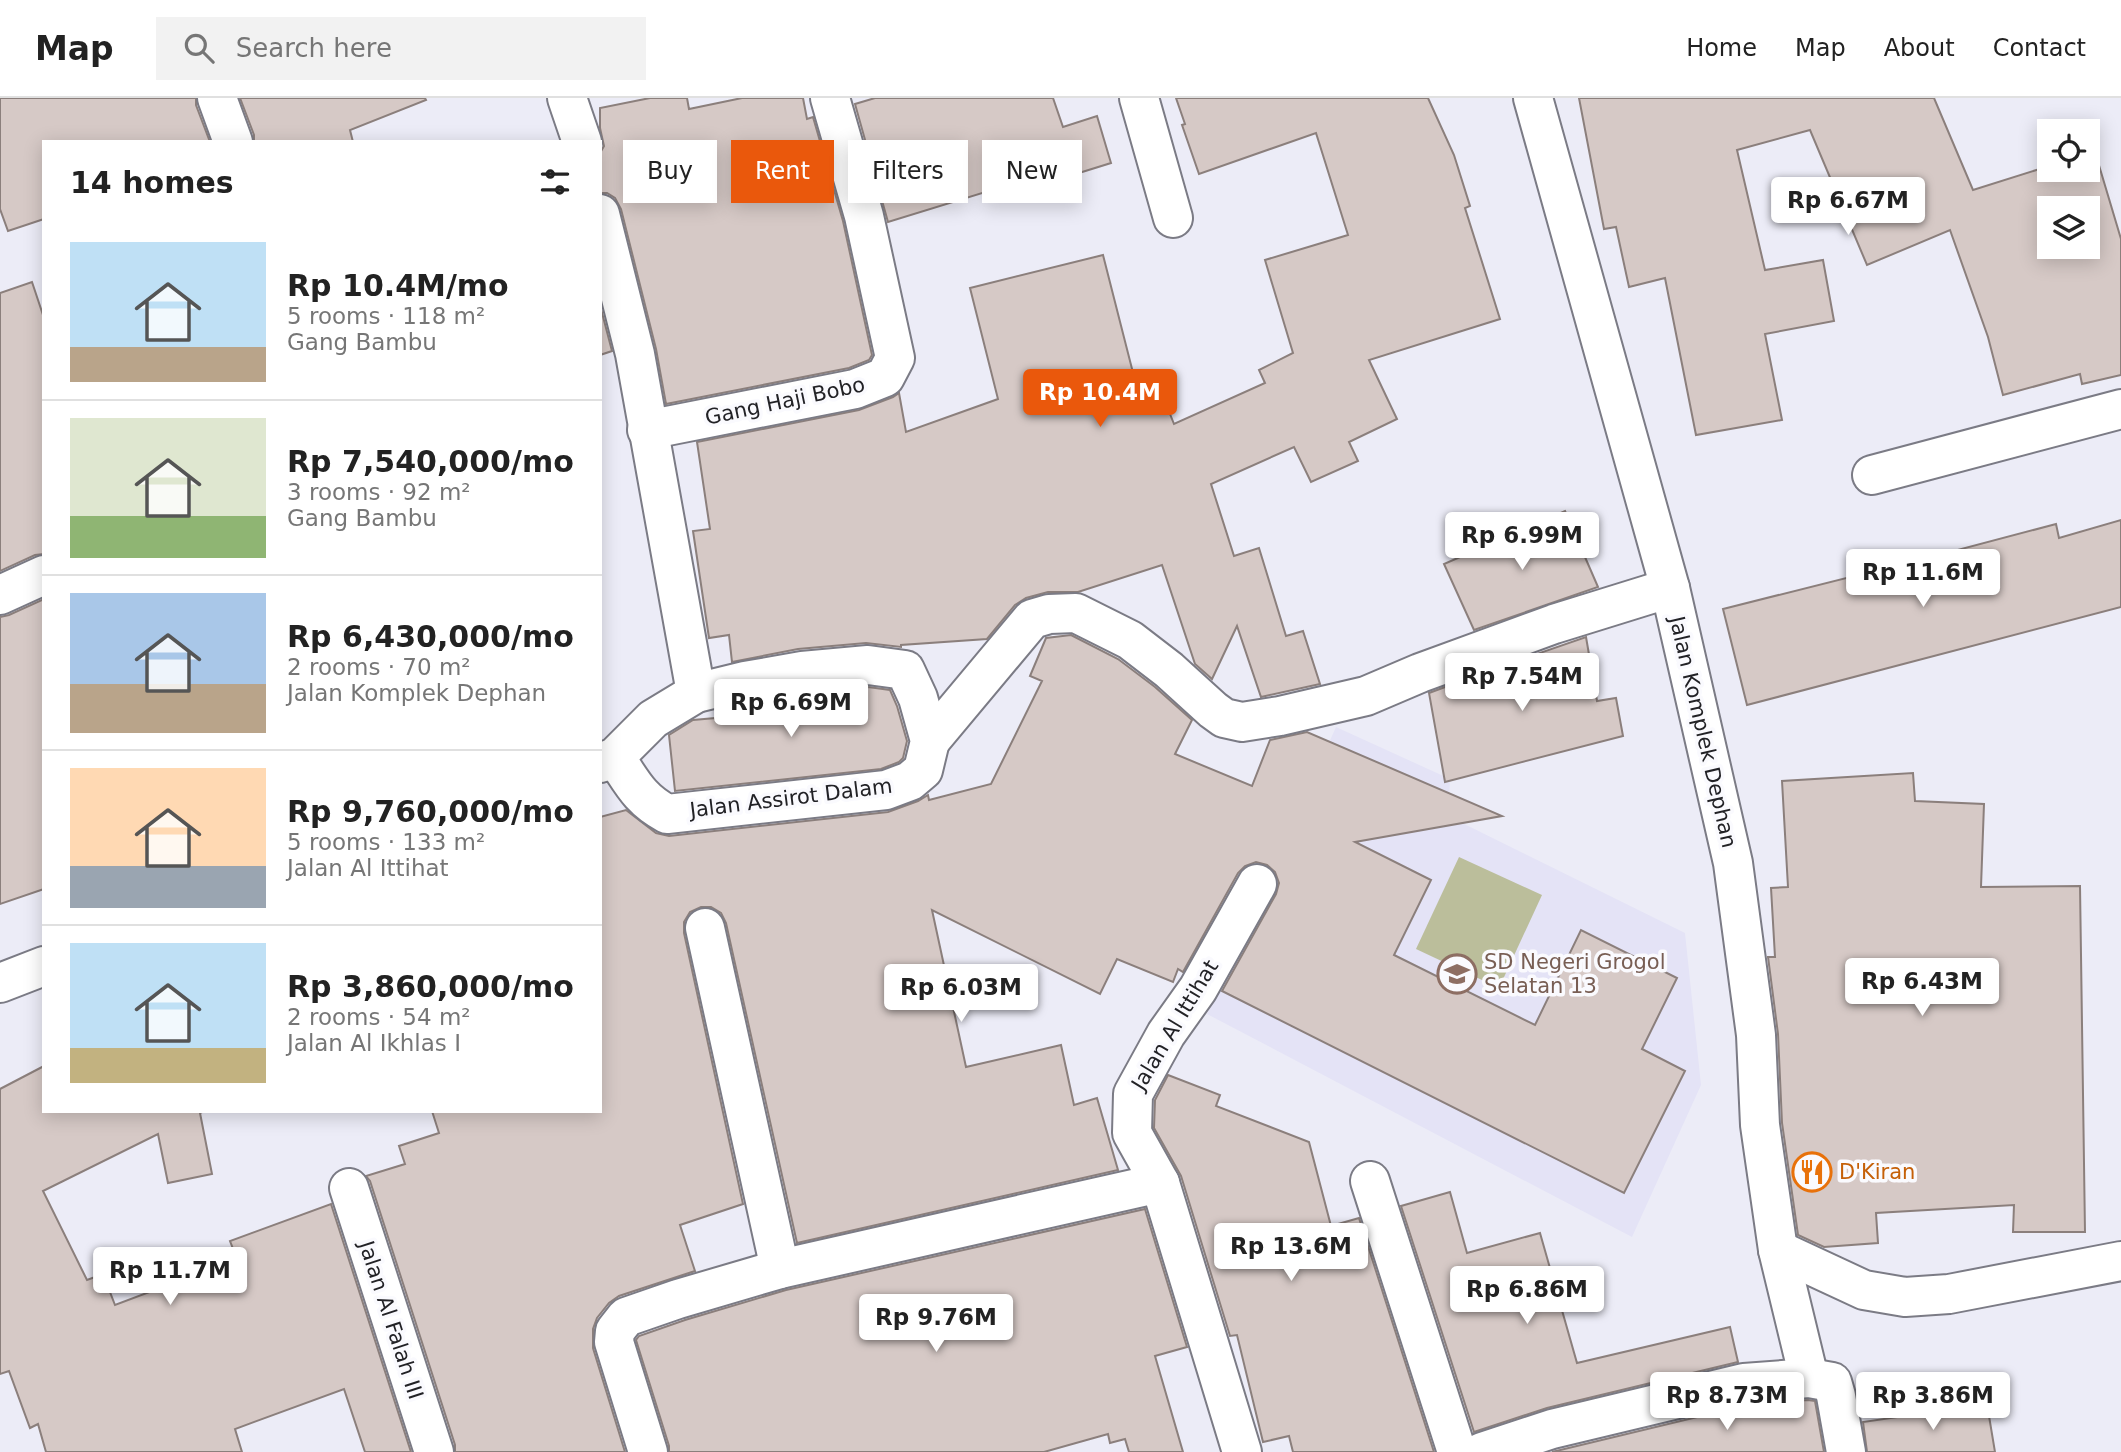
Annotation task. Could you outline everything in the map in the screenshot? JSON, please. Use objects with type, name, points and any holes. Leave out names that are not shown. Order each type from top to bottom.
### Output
[{"type":"street","points":[[216,98],[232,140]]},
{"type":"street","points":[[568,98],[581,140]]},
{"type":"street","name":"Gang Haji Bobo","points":[[647,430],[855,389],[885,377],[895,358],[864,216],[830,98]]},
{"type":"street","points":[[1139,98],[1173,218]]},
{"type":"street","name":"Jalan Komplek Dephan","points":[[1533,98],[1670,588],[1733,863],[1756,1035],[1760,1125],[1778,1250],[1808,1369]]},
{"type":"street","points":[[602,223],[635,354],[696,694]]},
{"type":"street","points":[[1872,475],[2121,409]]},
{"type":"street","points":[[0,595],[42,576]]},
{"type":"street","points":[[930,741],[1032,619],[1049,614],[1076,613],[1130,640],[1169,670],[1213,710],[1224,718],[1242,722],[1366,696],[1420,673],[1554,624],[1670,588]]},
{"type":"street","name":"Jalan Assirot Dalam","points":[[868,664],[905,670],[918,698],[930,741],[923,770],[910,781],[886,790],[667,814],[650,805],[607,760],[653,719],[696,694],[745,681],[802,671],[868,664]]},
{"type":"street","name":"Jalan Al Ittihat","points":[[1242,1452],[1160,1183],[1132,1133],[1133,1094],[1166,1034],[1198,989],[1257,884]]},
{"type":"street","points":[[705,928],[780,1269]]},
{"type":"street","points":[[0,982],[42,967]]},
{"type":"street","points":[[1370,1181],[1457,1452]]},
{"type":"street","points":[[648,1452],[614,1342],[615,1331],[626,1317],[780,1269],[1160,1183]]},
{"type":"street","name":"Jalan Al Falah III","points":[[349,1188],[434,1452]]},
{"type":"street","points":[[1778,1250],[1864,1290],[1905,1297],[1949,1294],[2121,1261]]},
{"type":"street","points":[[1482,1452],[1552,1429],[1808,1369],[1832,1382],[1846,1452]]},
{"type":"shaded area","name":"SD Negeri Grogol Selatan 13","points":[[1336,727],[1450,779],[1448,816],[1685,933],[1701,1085],[1632,1237],[1207,1014]]},
{"type":"green space","points":[[1459,857],[1542,895],[1499,988],[1416,949]]},
{"type":"building","points":[[0,98],[196,98],[196,105],[209,140],[42,140],[42,220],[8,231],[0,209]]},
{"type":"building","points":[[240,98],[426,100],[350,130],[352,140],[254,140]]},
{"type":"building","points":[[650,98],[687,98],[689,109],[742,98],[803,98],[807,119],[813,117],[820,140],[731,140],[731,203],[834,203],[834,190],[872,355],[869,360],[849,368],[666,404],[656,349],[621,209],[615,198],[602,193],[604,146],[600,108]]},
{"type":"building","points":[[875,98],[1053,98],[1063,127],[1097,116],[1111,163],[1082,172],[1082,140],[982,140],[982,193],[968,197],[968,140],[865,140],[855,104]]},
{"type":"building","points":[[1176,98],[1428,98],[1454,155],[1470,206],[1465,208],[1500,319],[1369,360],[1397,419],[1349,442],[1358,461],[1311,482],[1294,447],[1211,484],[1234,556],[1259,548],[1286,636],[1303,631],[1320,684],[1261,697],[1237,626],[1212,679],[1195,664],[1162,565],[1078,592],[1048,592],[1026,598],[1015,605],[987,639],[901,647],[866,643],[798,649],[732,662],[729,635],[709,638],[693,531],[710,529],[697,442],[859,410],[899,393],[906,432],[998,399],[970,288],[1103,255],[1143,412],[1166,404],[1174,424],[1265,383],[1259,370],[1293,353],[1265,260],[1348,235],[1316,133],[1199,174]]},
{"type":"building","points":[[1579,98],[1934,98],[1973,190],[2037,170],[2037,182],[2100,182],[2100,169],[2121,239],[2121,375],[2082,384],[2080,374],[2003,395],[1988,337],[1950,230],[1867,265],[1810,130],[1737,150],[1765,270],[1823,260],[1834,321],[1765,334],[1782,420],[1696,435],[1665,278],[1629,287],[1616,227],[1604,229]]},
{"type":"building","points":[[883,203],[950,203],[888,222]]},
{"type":"building","points":[[32,282],[42,312],[42,554],[0,571],[0,293]]},
{"type":"building","points":[[602,313],[612,351],[602,354]]},
{"type":"building","points":[[1565,511],[1598,587],[1474,630],[1444,564]]},
{"type":"building","points":[[2121,520],[2121,607],[1747,705],[1723,609],[2056,524],[2059,538]]},
{"type":"building","points":[[42,600],[42,890],[0,904],[0,617]]},
{"type":"building","points":[[1071,635],[1118,659],[1192,720],[1175,754],[1252,786],[1270,740],[1307,732],[1502,816],[1355,842],[1431,880],[1394,955],[1535,1025],[1581,930],[1677,978],[1642,1049],[1685,1071],[1624,1193],[1222,991],[1276,894],[1279,883],[1275,872],[1267,865],[1256,862],[1245,866],[1238,873],[1183,972],[1178,969],[1173,982],[1117,959],[1100,994],[932,910],[966,1067],[1061,1045],[1074,1105],[1097,1098],[1118,1170],[797,1243],[726,923],[721,913],[711,907],[701,907],[690,912],[684,922],[684,933],[743,1204],[680,1225],[695,1271],[619,1296],[609,1303],[597,1318],[593,1329],[593,1348],[625,1452],[455,1452],[370,1181],[366,1176],[405,1164],[399,1146],[439,1133],[433,1113],[602,1113],[602,816],[626,810],[656,833],[669,836],[888,812],[928,795],[929,800],[991,784],[1042,681],[1030,676],[1046,638]]},
{"type":"building","points":[[1586,637],[1597,701],[1616,698],[1623,736],[1445,782],[1429,693],[1472,677],[1493,674],[1491,670]]},
{"type":"building","points":[[868,687],[890,690],[897,706],[907,741],[903,758],[899,762],[881,769],[675,791],[669,735],[693,720],[738,716],[737,706],[749,702]]},
{"type":"building","points":[[1913,773],[1915,801],[1984,804],[1981,887],[2080,886],[2085,1232],[2013,1232],[2014,1205],[1876,1213],[1878,1243],[1824,1247],[1798,1235],[1782,1123],[1778,1034],[1768,957],[1775,957],[1771,888],[1788,887],[1782,781]]},
{"type":"building","points":[[42,1067],[42,1113],[200,1113],[212,1174],[168,1183],[158,1134],[43,1191],[87,1280],[103,1274],[115,1305],[237,1259],[230,1241],[331,1204],[411,1452],[365,1452],[344,1389],[235,1429],[242,1452],[46,1452],[38,1424],[30,1428],[9,1371],[0,1374],[0,1089]]},
{"type":"building","points":[[1168,1075],[1220,1095],[1216,1106],[1309,1142],[1331,1226],[1359,1218],[1434,1452],[1293,1452],[1289,1436],[1263,1442],[1237,1335],[1230,1336],[1181,1176],[1154,1128],[1155,1100]]},
{"type":"building","points":[[1450,1192],[1467,1253],[1540,1233],[1577,1363],[1730,1327],[1738,1362],[1547,1408],[1474,1432],[1401,1206]]},
{"type":"building","points":[[1145,1209],[1187,1347],[1155,1356],[1183,1452],[1129,1452],[1125,1439],[1110,1443],[1108,1434],[1044,1452],[669,1452],[636,1340],[639,1336],[786,1290]]},
{"type":"building","points":[[1815,1401],[1824,1452],[1552,1452],[1747,1405]]},
{"type":"building","points":[[1987,1404],[1995,1452],[1867,1452],[1863,1422]]},
{"type":"place","name":"SD Negeri Grogol Selatan 13","points":[[1457,974]]},
{"type":"place","name":"D'Kiran","points":[[1812,1172]]}]
